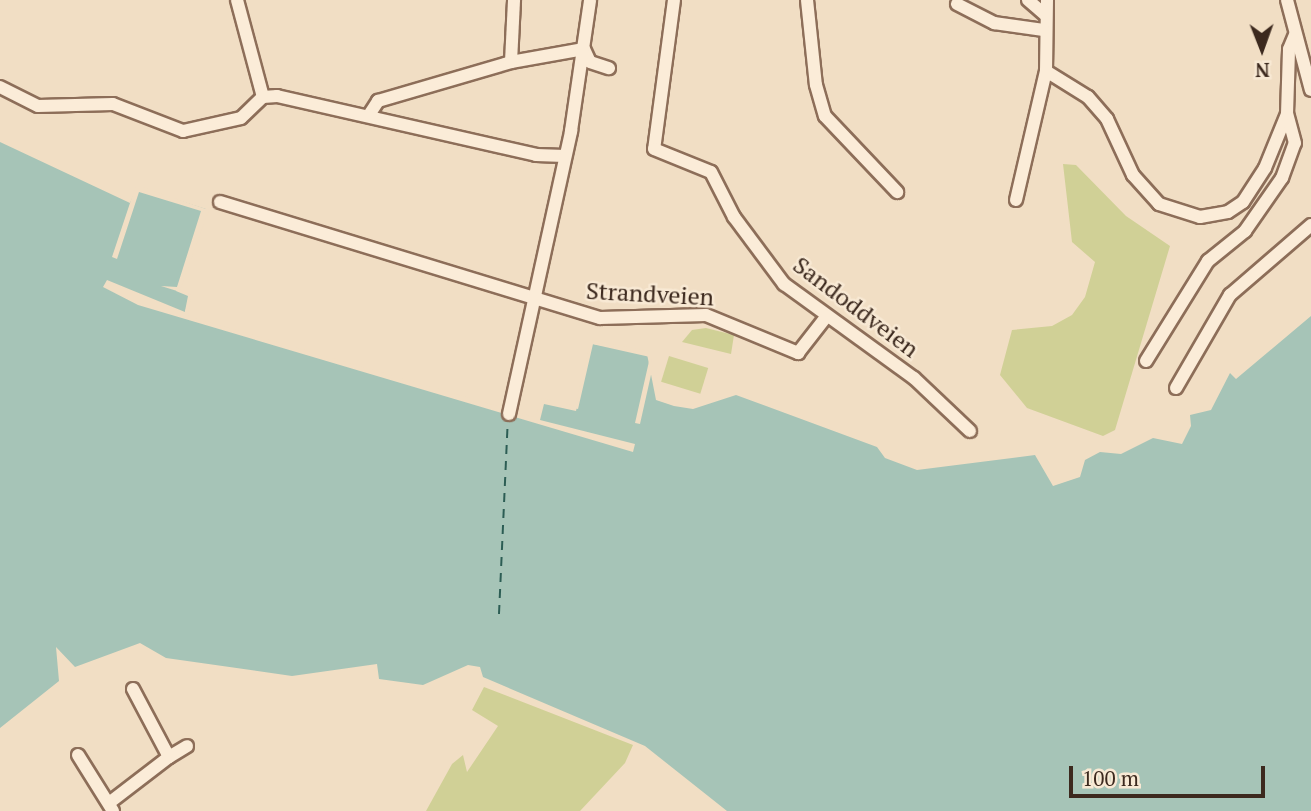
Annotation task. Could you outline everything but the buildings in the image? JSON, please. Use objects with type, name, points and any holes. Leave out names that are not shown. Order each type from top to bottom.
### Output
[{"type":"street","points":[[237,0],[263,97]]},
{"type":"street","points":[[511,62],[514,0]]},
{"type":"street","points":[[509,414],[565,156],[590,0]]},
{"type":"street","name":"Sandoddveien","points":[[674,0],[654,149],[711,172],[734,217],[783,284],[914,378],[970,431]]},
{"type":"street","points":[[807,0],[816,85],[825,116],[897,192]]},
{"type":"street","points":[[1028,0],[1045,15]]},
{"type":"street","points":[[1016,200],[1046,71],[1044,30],[1047,0]]},
{"type":"street","points":[[1287,0],[1311,90]]},
{"type":"street","points":[[957,4],[986,20],[1044,30]]},
{"type":"street","points":[[1146,361],[1208,261],[1245,231],[1282,178],[1295,143],[1287,114],[1289,49],[1295,35]]},
{"type":"street","points":[[369,115],[378,101],[511,62],[584,49]]},
{"type":"street","points":[[584,49],[590,62],[609,68]]},
{"type":"street","points":[[1046,71],[1088,97],[1107,119],[1143,191],[1159,204],[1200,217],[1228,212],[1243,202],[1265,168],[1287,114]]},
{"type":"street","points":[[0,87],[38,106],[113,104],[183,131],[241,118],[263,97]]},
{"type":"street","points":[[263,97],[369,115],[536,155],[565,156]]},
{"type":"street","points":[[220,202],[532,301]]},
{"type":"street","points":[[1176,388],[1230,295],[1311,225]]},
{"type":"street","name":"Strandveien","points":[[532,301],[600,318],[705,315],[798,353],[826,317]]},
{"type":"street","points":[[134,689],[169,757]]},
{"type":"street","points":[[78,755],[111,807],[169,757],[187,746]]},
{"type":"green space","points":[[1063,164],[1076,165],[1126,216],[1170,246],[1115,430],[1103,436],[1027,408],[1000,375],[1012,330],[1052,326],[1072,315],[1085,297],[1095,262],[1072,242]]},
{"type":"green space","points":[[706,328],[734,335],[731,354],[682,342],[692,330]]},
{"type":"green space","points":[[669,356],[708,368],[700,394],[661,382]]},
{"type":"green space","points":[[484,687],[633,745],[625,763],[580,811],[426,811],[452,764],[463,755],[467,772],[498,726],[472,710]]},
{"type":"shaded area","points":[[0,142],[130,203],[137,187],[206,209],[176,291],[188,296],[184,316],[537,421],[543,401],[578,409],[593,344],[647,354],[656,400],[674,406],[693,409],[736,395],[877,447],[885,458],[917,470],[1035,455],[1053,486],[1080,477],[1085,460],[1100,452],[1121,454],[1153,438],[1182,444],[1191,426],[1190,415],[1211,410],[1230,373],[1236,379],[1311,316],[1311,811],[727,811],[645,746],[483,677],[480,667],[468,665],[423,685],[379,679],[377,664],[292,676],[166,658],[140,643],[75,667],[56,647],[59,681],[0,728]]},
{"type":"pier","points":[[136,185],[209,210],[180,290],[191,295],[188,316],[535,417],[542,398],[575,406],[591,340],[649,351],[653,366],[640,424],[635,423],[650,357],[592,344],[576,411],[544,404],[540,420],[635,444],[633,452],[138,305],[103,287],[107,280],[185,312],[190,295],[161,286],[177,287],[201,211],[139,192],[117,259],[112,257]]},
{"type":"ferry route","points":[[499,614],[508,419]]}]
